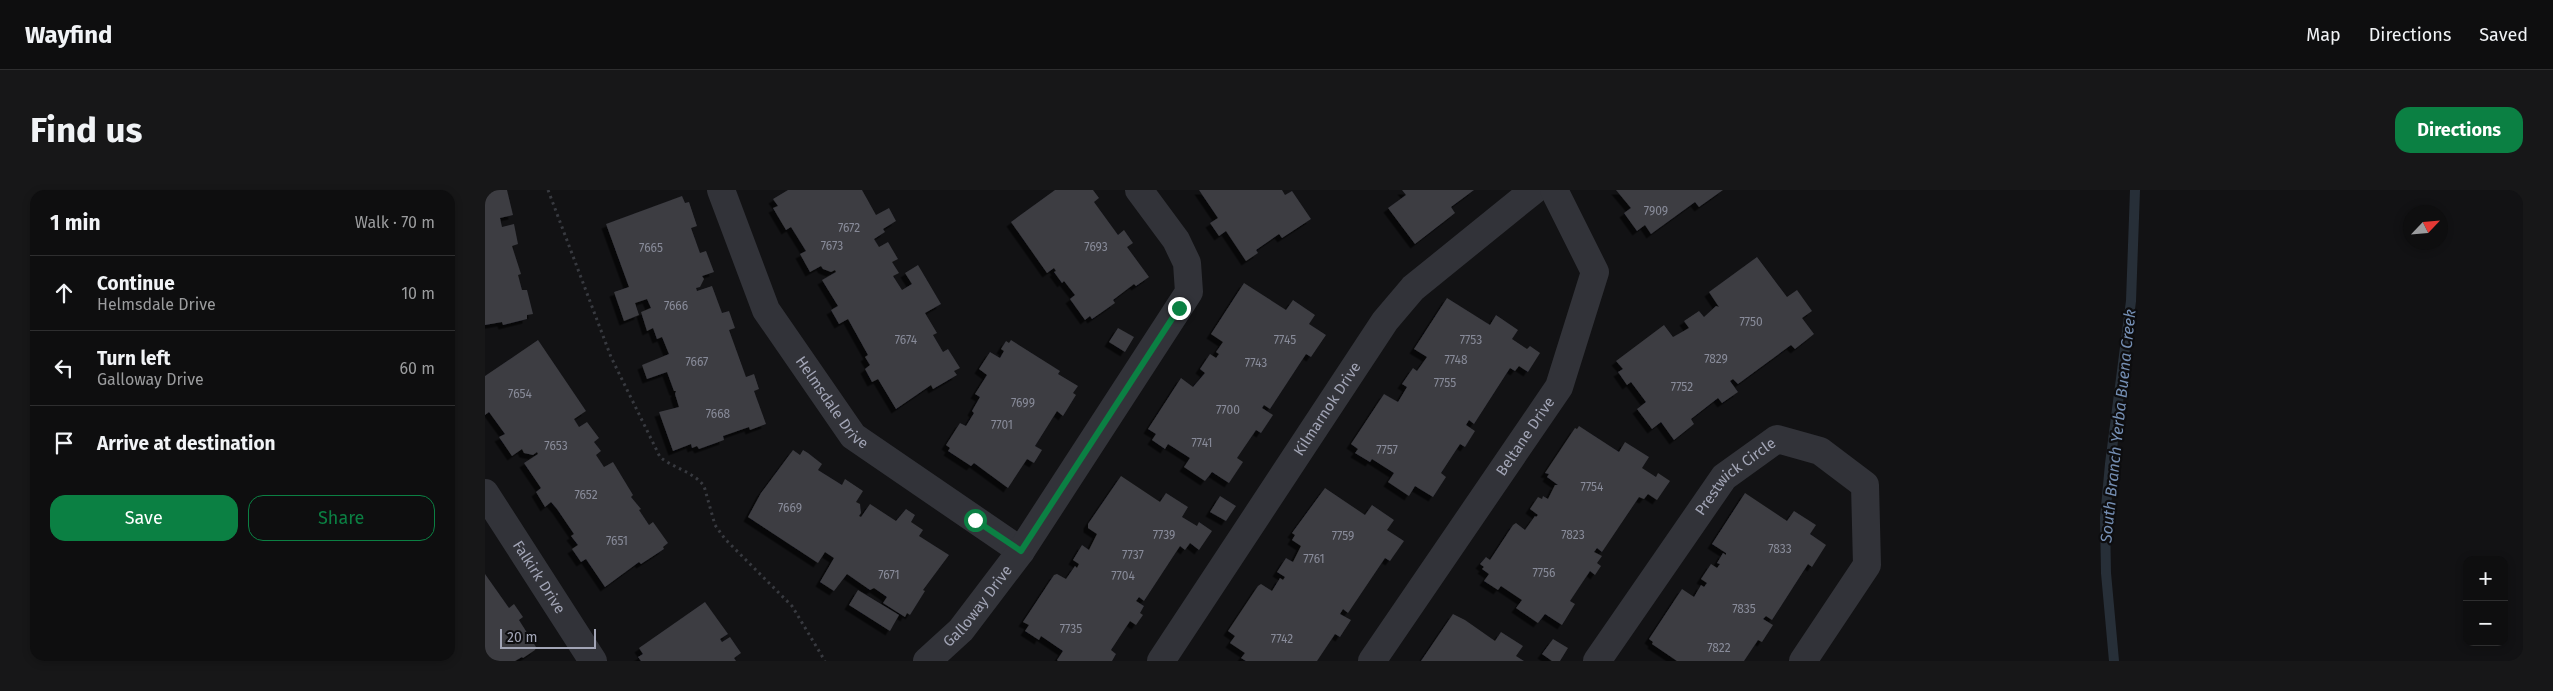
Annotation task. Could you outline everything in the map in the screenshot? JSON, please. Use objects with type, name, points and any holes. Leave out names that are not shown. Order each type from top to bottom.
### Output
[{"type":"street","name":"Helmsdale Drive","points":[[721,190],[765,310],[853,436],[1021,551]]},
{"type":"street","name":"Galloway Drive","points":[[927,661],[961,630],[1021,551],[1189,292],[1187,263],[1176,240],[1139,190]]},
{"type":"street","name":"Kilmarnok Drive","points":[[1161,661],[1385,322],[1413,288],[1534,190]]},
{"type":"street","name":"Beltane Drive","points":[[1371,661],[1559,387],[1595,272],[1554,190]]},
{"type":"street","name":"Prestwick Circle","points":[[1597,661],[1724,477],[1777,439],[1819,451],[1865,485],[1867,565],[1803,661]]},
{"type":"street","name":"Falkirk Drive","points":[[485,493],[593,661]]},
{"type":"path","points":[[548,190],[611,357],[660,457],[670,466],[700,480],[704,486],[715,525],[725,539],[792,606],[825,661]]},
{"type":"building","points":[[485,190],[507,190],[513,215],[500,218],[502,227],[514,224],[518,244],[512,246],[521,274],[518,275],[522,290],[527,290],[533,314],[527,315],[527,319],[503,325],[502,322],[485,325]]},
{"type":"building","points":[[788,190],[862,190],[876,215],[889,208],[896,221],[883,229],[885,232],[874,239],[879,247],[888,242],[898,259],[892,262],[899,273],[893,276],[902,290],[912,284],[905,273],[918,265],[941,304],[925,313],[937,333],[933,335],[943,352],[948,349],[960,368],[954,371],[957,375],[933,389],[931,385],[896,409],[878,379],[872,382],[865,369],[870,365],[865,357],[868,355],[848,319],[839,324],[831,310],[838,306],[822,280],[836,272],[835,270],[831,272],[823,269],[821,266],[810,272],[800,254],[806,251],[791,227],[786,230],[773,208],[778,206],[773,199]]},
{"type":"building","points":[[1055,190],[1093,190],[1099,198],[1094,202],[1118,235],[1124,230],[1133,243],[1127,247],[1149,277],[1136,286],[1134,284],[1113,300],[1115,303],[1092,319],[1090,316],[1085,320],[1070,299],[1075,295],[1064,281],[1062,283],[1054,272],[1056,271],[1054,268],[1047,273],[1011,222]]},
{"type":"building","points":[[1199,190],[1282,190],[1285,195],[1292,191],[1311,219],[1282,238],[1279,234],[1256,250],[1258,253],[1246,261],[1226,231],[1219,236],[1210,223],[1218,218]]},
{"type":"building","points":[[1402,190],[1474,190],[1451,207],[1455,213],[1415,244],[1388,208],[1406,195]]},
{"type":"building","points":[[1616,190],[1723,190],[1699,207],[1695,202],[1651,234],[1645,225],[1637,231],[1624,213],[1631,208]]},
{"type":"building","points":[[682,196],[685,203],[689,202],[697,226],[691,228],[700,253],[706,251],[714,272],[702,276],[704,279],[700,287],[696,288],[697,291],[712,286],[722,313],[729,311],[735,328],[729,330],[746,377],[754,374],[759,389],[754,391],[766,424],[750,430],[749,427],[723,436],[724,440],[699,449],[697,446],[692,448],[691,444],[673,451],[659,412],[679,407],[675,394],[676,391],[674,391],[667,372],[647,379],[642,365],[669,354],[662,337],[657,339],[653,328],[647,331],[641,312],[651,308],[647,299],[635,303],[639,315],[624,321],[614,292],[629,287],[606,224]]},
{"type":"building","points":[[1757,257],[1787,297],[1797,290],[1812,311],[1802,318],[1814,334],[1795,349],[1791,345],[1738,384],[1733,379],[1730,381],[1738,392],[1722,403],[1718,398],[1691,419],[1694,424],[1674,440],[1661,422],[1652,429],[1637,409],[1646,402],[1631,382],[1627,385],[1618,372],[1623,369],[1616,361],[1664,325],[1673,337],[1689,328],[1684,321],[1699,311],[1704,317],[1716,306],[1719,307],[1709,292]]},
{"type":"building","points":[[1244,283],[1286,310],[1293,300],[1315,315],[1309,324],[1326,335],[1311,357],[1306,354],[1270,409],[1264,405],[1262,408],[1273,415],[1261,433],[1256,430],[1237,458],[1243,462],[1229,483],[1212,472],[1205,481],[1184,467],[1190,458],[1168,444],[1165,449],[1152,440],[1156,434],[1148,429],[1181,378],[1193,387],[1205,373],[1200,369],[1210,354],[1216,358],[1219,354],[1216,352],[1223,342],[1211,334]]},
{"type":"building","points":[[1447,298],[1490,325],[1496,315],[1518,330],[1512,339],[1527,349],[1530,346],[1540,353],[1528,372],[1519,366],[1515,371],[1510,368],[1474,424],[1469,420],[1466,425],[1475,431],[1465,447],[1460,444],[1441,473],[1446,477],[1433,497],[1415,486],[1409,496],[1388,482],[1394,473],[1372,459],[1370,462],[1355,453],[1358,449],[1351,444],[1384,394],[1398,402],[1407,387],[1402,384],[1413,368],[1417,371],[1427,357],[1414,349]]},
{"type":"building","points":[[1118,328],[1134,337],[1125,352],[1109,342]]},
{"type":"building","points":[[538,340],[586,411],[574,419],[579,427],[587,422],[599,438],[594,442],[601,451],[596,455],[604,467],[613,462],[633,495],[631,497],[641,509],[639,510],[649,525],[653,522],[668,543],[663,547],[664,549],[641,564],[639,562],[605,587],[586,559],[581,562],[572,549],[578,545],[571,536],[574,534],[557,509],[551,502],[545,507],[536,492],[541,488],[524,463],[538,454],[537,452],[533,455],[524,453],[522,449],[512,456],[499,437],[505,434],[489,412],[485,415],[485,376]]},
{"type":"building","points":[[1011,340],[1060,371],[1058,374],[1078,386],[1073,393],[1076,395],[1063,416],[1057,411],[1035,446],[1042,450],[1034,463],[1027,459],[1008,488],[974,463],[971,466],[948,451],[950,448],[946,445],[960,423],[966,426],[974,413],[972,411],[980,397],[975,394],[987,375],[979,369],[990,352],[1000,358],[1004,351],[1001,349],[1006,341],[1009,343]]},
{"type":"building","points":[[1579,426],[1619,452],[1625,442],[1649,457],[1642,468],[1656,477],[1658,473],[1670,481],[1657,500],[1648,494],[1644,499],[1639,497],[1602,552],[1597,548],[1594,552],[1602,556],[1597,563],[1601,566],[1595,575],[1590,571],[1570,601],[1575,604],[1562,625],[1545,614],[1538,623],[1516,608],[1522,600],[1501,586],[1498,590],[1484,581],[1489,574],[1482,569],[1484,567],[1480,564],[1486,557],[1490,560],[1513,525],[1516,523],[1525,530],[1535,516],[1538,515],[1530,509],[1538,497],[1542,499],[1543,496],[1548,499],[1555,485],[1558,485],[1547,477],[1549,474],[1545,473],[1575,428],[1577,429]]},
{"type":"building","points":[[793,450],[800,455],[803,450],[808,453],[822,464],[818,470],[842,485],[845,479],[863,491],[856,502],[860,504],[861,513],[859,516],[861,517],[870,504],[896,521],[906,509],[915,515],[911,522],[923,530],[919,536],[949,555],[923,590],[925,591],[910,615],[907,613],[905,617],[883,603],[887,597],[874,588],[870,590],[847,574],[834,591],[820,582],[834,558],[825,552],[818,563],[748,517],[761,493]]},
{"type":"building","points":[[1121,476],[1160,502],[1166,493],[1188,507],[1182,517],[1197,526],[1199,522],[1212,531],[1199,550],[1190,543],[1185,550],[1180,546],[1144,601],[1139,597],[1136,601],[1144,606],[1140,613],[1143,615],[1136,625],[1130,621],[1111,650],[1116,654],[1112,661],[1058,661],[1063,651],[1041,636],[1039,640],[1025,631],[1029,625],[1023,622],[1054,575],[1057,574],[1066,579],[1075,566],[1077,568],[1079,564],[1073,560],[1082,545],[1089,550],[1097,534],[1088,528],[1088,524]]},
{"type":"building","points":[[1325,488],[1365,515],[1372,505],[1394,520],[1387,530],[1404,541],[1390,561],[1385,558],[1348,613],[1343,609],[1340,614],[1351,620],[1340,637],[1335,634],[1317,661],[1246,661],[1241,658],[1245,653],[1230,643],[1235,636],[1228,631],[1258,586],[1261,584],[1272,591],[1280,578],[1283,580],[1285,577],[1277,572],[1286,558],[1293,562],[1301,546],[1292,540],[1295,535],[1292,533]]},
{"type":"building","points":[[1745,493],[1787,521],[1794,511],[1816,525],[1810,534],[1826,545],[1812,567],[1808,564],[1772,620],[1766,616],[1763,619],[1773,625],[1762,642],[1758,640],[1744,661],[1677,661],[1652,644],[1653,642],[1649,639],[1682,589],[1694,597],[1701,585],[1704,587],[1707,583],[1701,579],[1711,564],[1717,568],[1720,564],[1717,563],[1723,553],[1726,555],[1726,553],[1712,544]]},
{"type":"building","points":[[1220,496],[1236,506],[1226,521],[1210,512]]},
{"type":"building","points":[[485,574],[509,608],[514,604],[523,617],[519,620],[536,647],[535,650],[523,658],[515,661],[485,661]]},
{"type":"building","points":[[858,590],[899,615],[890,631],[849,605]]},
{"type":"building","points":[[705,602],[728,634],[720,639],[722,642],[730,637],[741,653],[734,658],[736,661],[641,661],[638,657],[643,654],[639,648]]},
{"type":"building","points":[[1453,614],[1495,641],[1501,632],[1523,646],[1516,656],[1524,661],[1421,661]]},
{"type":"building","points":[[1553,639],[1568,648],[1560,661],[1552,661],[1542,654]]},
{"type":"waterway","name":"South Branch Yerba Buena Creek","points":[[2114,661],[2106,573],[2105,518],[2131,301],[2135,190]]},
{"type":"route","points":[[975,520],[1021,551],[1179,308]]}]
